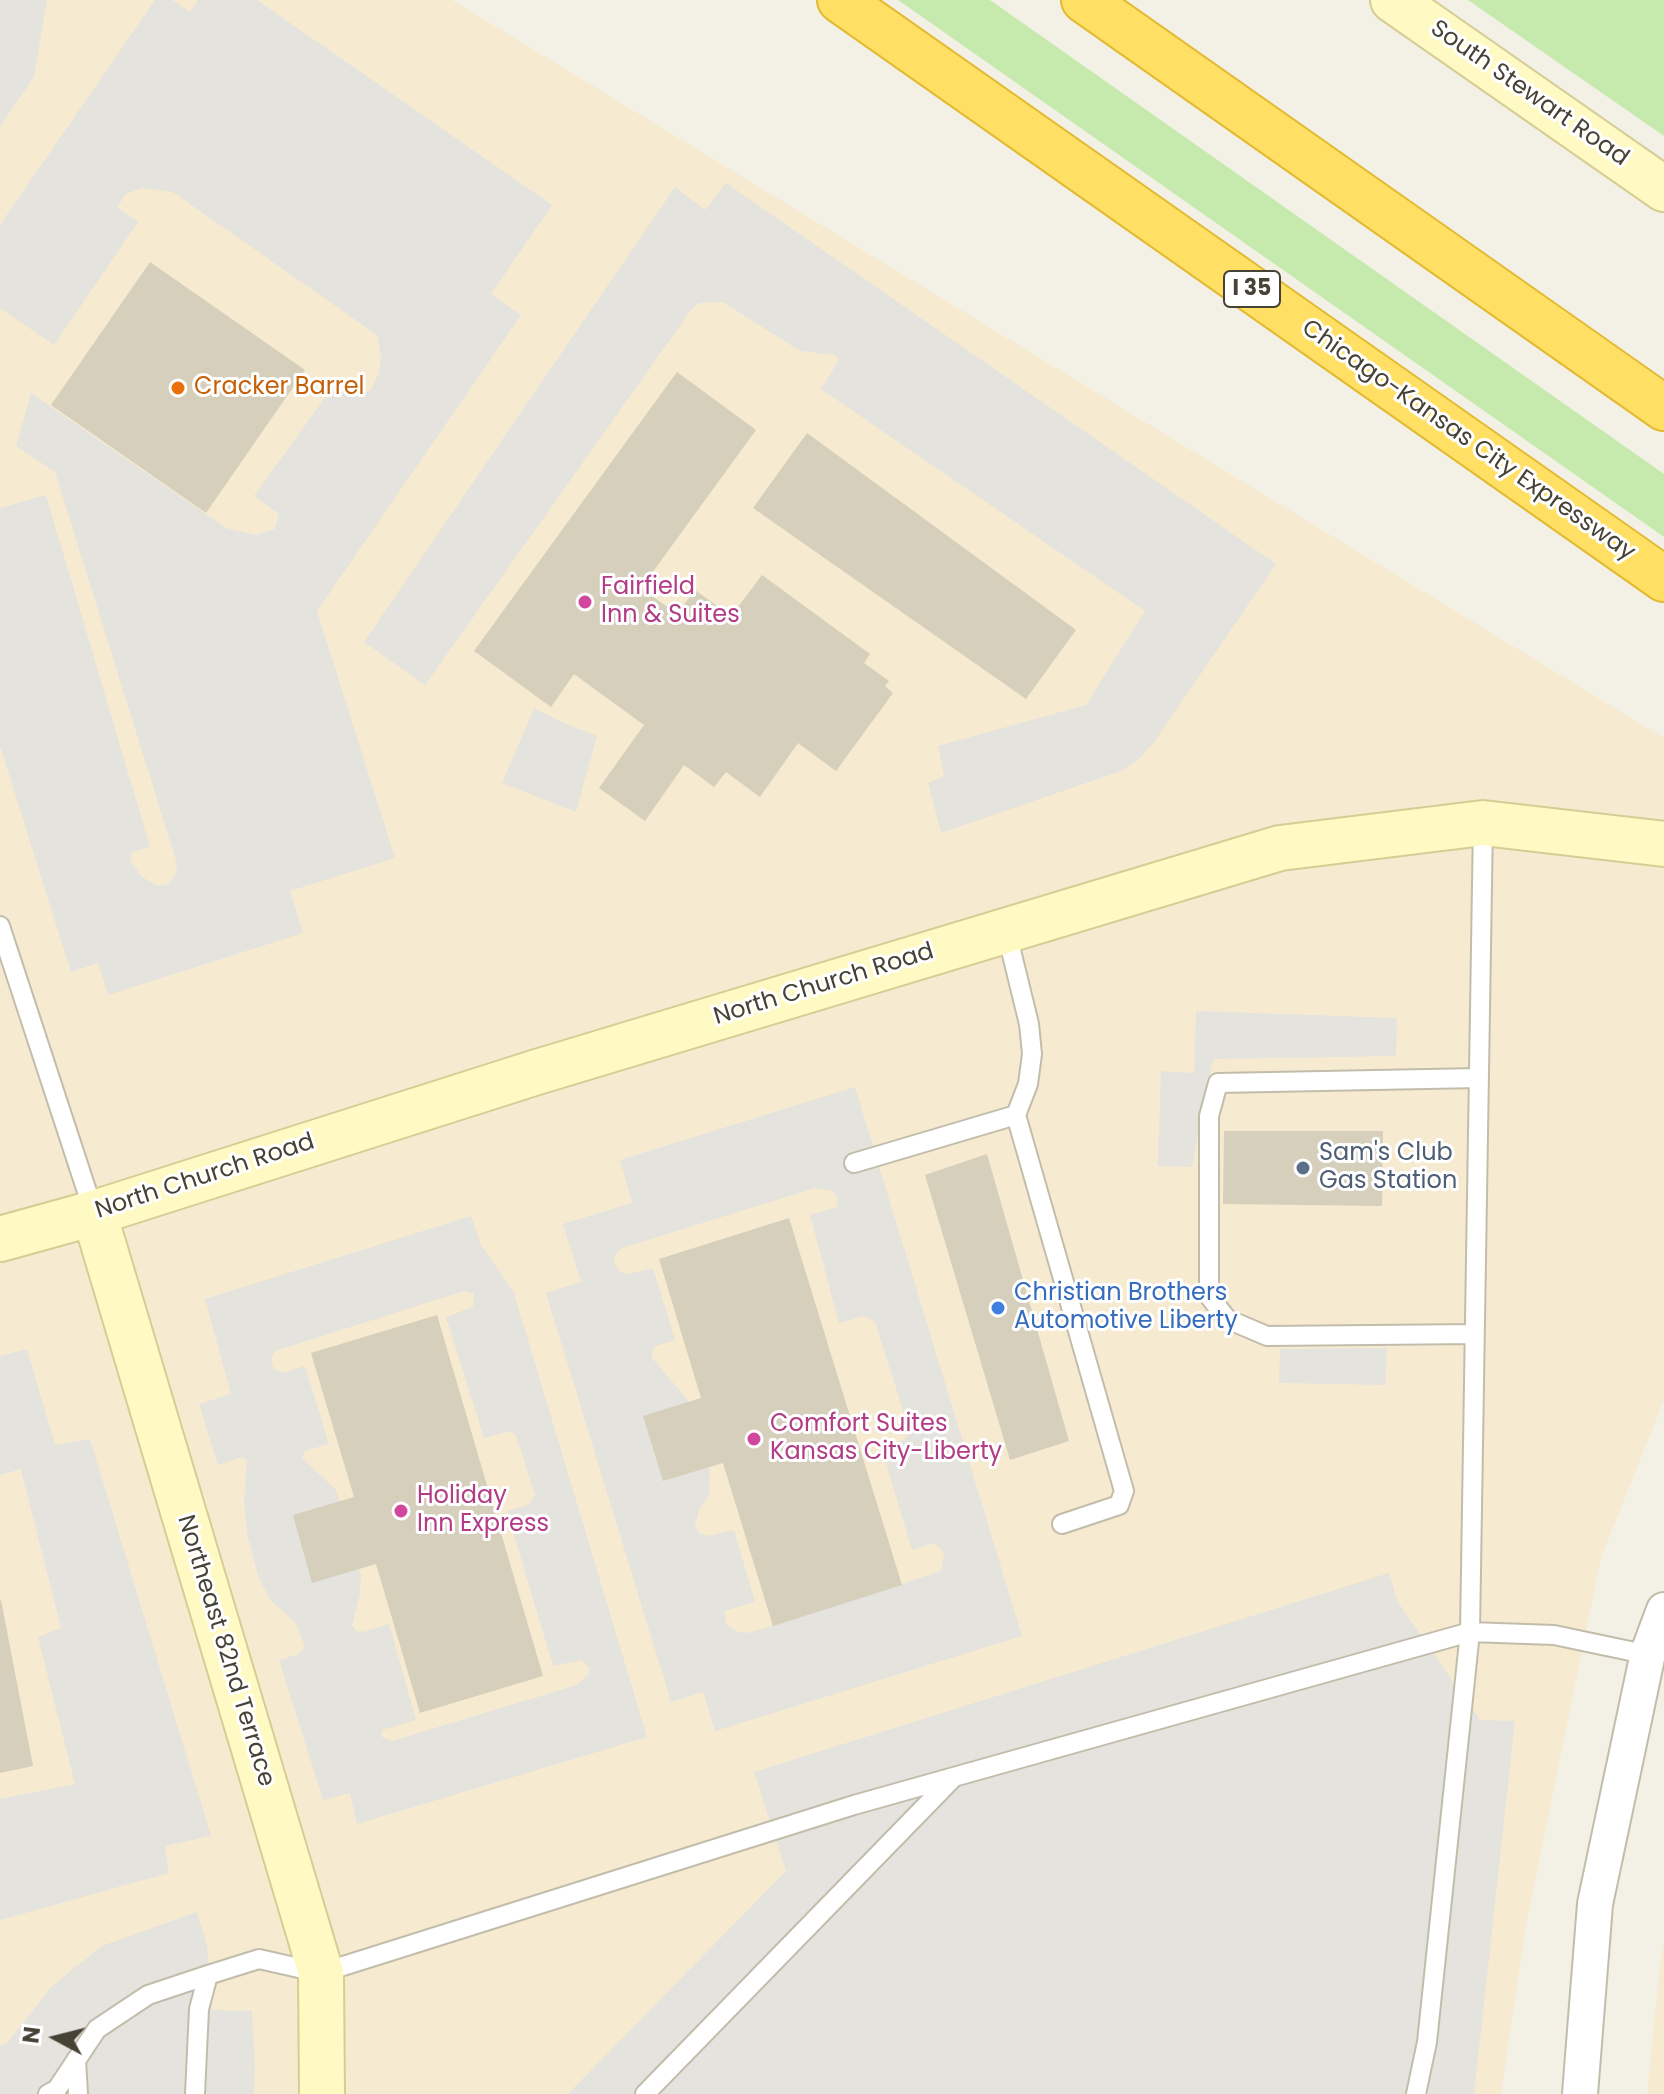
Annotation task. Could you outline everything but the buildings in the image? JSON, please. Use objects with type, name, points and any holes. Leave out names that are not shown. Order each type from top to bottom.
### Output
[{"type":"highway","name":"Chicago-Kansas City Expressway","points":[[840,0],[1664,579]]},
{"type":"highway","points":[[1084,0],[1664,408]]},
{"type":"main road","name":"South Stewart Road","points":[[1393,0],[1664,189]]},
{"type":"main road","name":"North Church Road","points":[[0,1239],[94,1213],[537,1072],[1280,848],[1483,823],[1664,844]]},
{"type":"main road","name":"Northeast 82nd Terrace","points":[[94,1213],[321,1973],[322,2094]]},
{"type":"street","points":[[1580,2094],[1595,1904],[1656,1656],[1664,1610]]},
{"type":"lane","points":[[1416,2094],[1428,2030],[1470,1632],[1483,823]]},
{"type":"lane","points":[[0,926],[94,1213]]},
{"type":"lane","points":[[1006,930],[1029,1024],[1032,1054],[1028,1084],[1016,1115],[1124,1491],[1119,1505],[1062,1524]]},
{"type":"lane","points":[[1474,1334],[1267,1336],[1227,1319],[1209,1296],[1209,1116],[1218,1083],[1479,1078]]},
{"type":"lane","points":[[854,1163],[1016,1115]]},
{"type":"lane","points":[[48,2094],[57,2089],[97,2029],[148,1995],[259,1959],[321,1973],[854,1805],[1470,1632],[1554,1635],[1656,1656]]},
{"type":"lane","points":[[645,2094],[953,1778]]},
{"type":"lane","points":[[195,2094],[199,2009],[208,1975]]},
{"type":"lane","points":[[76,2060],[78,2094]]},
{"type":"shaded area","points":[[0,0],[452,0],[1664,738],[1664,1400],[1601,1558],[1526,1926],[1501,2094],[0,2094]]},
{"type":"shaded area","points":[[0,0],[47,0],[34,77],[0,126]]},
{"type":"shaded area","points":[[155,0],[172,0],[190,12],[198,0],[257,0],[552,205],[491,294],[521,315],[317,611],[395,858],[290,891],[303,933],[108,995],[98,963],[71,972],[0,746],[0,508],[46,495],[150,847],[132,852],[130,861],[142,877],[158,886],[169,884],[177,872],[175,857],[55,472],[16,446],[31,393],[226,528],[256,535],[275,529],[279,514],[254,496],[340,377],[363,393],[371,390],[379,373],[381,355],[377,335],[173,192],[142,188],[126,194],[117,207],[138,222],[54,345],[0,308],[0,225]]},
{"type":"shaded area","points":[[726,183],[1276,564],[1154,742],[1139,759],[1121,771],[941,833],[928,783],[944,776],[938,746],[1086,705],[1145,611],[821,389],[839,360],[835,355],[800,351],[723,302],[699,303],[691,310],[425,685],[364,642],[675,187],[705,210]]},
{"type":"shaded area","points":[[534,708],[597,736],[576,812],[502,783]]},
{"type":"shaded area","points":[[1196,1011],[1397,1018],[1396,1056],[1213,1059],[1192,1167],[1158,1166],[1161,1071],[1194,1073]]},
{"type":"shaded area","points":[[855,1087],[1022,1636],[715,1731],[703,1692],[671,1702],[546,1293],[581,1282],[563,1224],[632,1203],[620,1160]],"holes":[[[815,1188],[833,1191],[838,1198],[837,1207],[810,1215],[839,1323],[865,1316],[875,1322],[910,1432],[904,1440],[881,1446],[912,1550],[934,1543],[944,1556],[941,1571],[762,1629],[748,1633],[736,1631],[727,1625],[724,1611],[755,1602],[734,1530],[709,1536],[698,1533],[695,1524],[699,1510],[709,1495],[710,1472],[687,1399],[652,1358],[652,1350],[656,1346],[675,1340],[653,1268],[627,1274],[619,1271],[614,1263],[616,1253],[622,1248]]]},
{"type":"shaded area","points":[[471,1216],[481,1245],[514,1293],[647,1737],[357,1824],[350,1793],[323,1800],[279,1660],[299,1654],[305,1647],[295,1622],[270,1600],[258,1576],[247,1533],[244,1502],[247,1460],[242,1457],[218,1465],[199,1404],[231,1394],[205,1299]],"holes":[[[464,1291],[474,1294],[473,1307],[446,1317],[484,1438],[509,1431],[516,1435],[535,1495],[528,1505],[507,1511],[553,1666],[581,1660],[589,1668],[588,1675],[577,1685],[392,1741],[382,1737],[382,1730],[416,1720],[389,1624],[363,1632],[356,1631],[352,1625],[361,1575],[336,1490],[302,1458],[305,1451],[329,1444],[305,1366],[283,1373],[274,1369],[271,1360],[275,1351]]]},
{"type":"shaded area","points":[[1387,1348],[1385,1385],[1279,1383],[1280,1349]]},
{"type":"shaded area","points":[[27,1349],[55,1445],[90,1439],[211,1836],[165,1846],[169,1873],[0,1920],[0,1799],[75,1784],[38,1637],[61,1628],[21,1469],[0,1475],[0,1356]]},
{"type":"shaded area","points":[[1389,1573],[1397,1601],[1480,1720],[1515,1721],[1474,2094],[568,2094],[786,1871],[754,1772]]},
{"type":"shaded area","points":[[197,1912],[207,1945],[212,2010],[252,2011],[254,2094],[0,2094],[0,2046],[8,2042],[52,1986],[102,1946]]},
{"type":"shaded area","points":[[1664,1940],[1664,2094],[1647,2094],[1660,1964]]},
{"type":"green space","points":[[898,0],[990,0],[1664,474],[1664,537]]},
{"type":"green space","points":[[1468,0],[1664,0],[1664,136]]},
{"type":"place","name":"Cracker Barrel","points":[[178,388]]},
{"type":"place","name":"Fairfield Inn & Suites","points":[[585,602]]},
{"type":"place","name":"Sam's Club Gas Station","points":[[1303,1168]]},
{"type":"place","name":"Christian Brothers Automotive Liberty","points":[[998,1308]]},
{"type":"place","name":"Comfort Suites Kansas City-Liberty","points":[[754,1439]]},
{"type":"place","name":"Holiday Inn Express","points":[[401,1511]]}]
